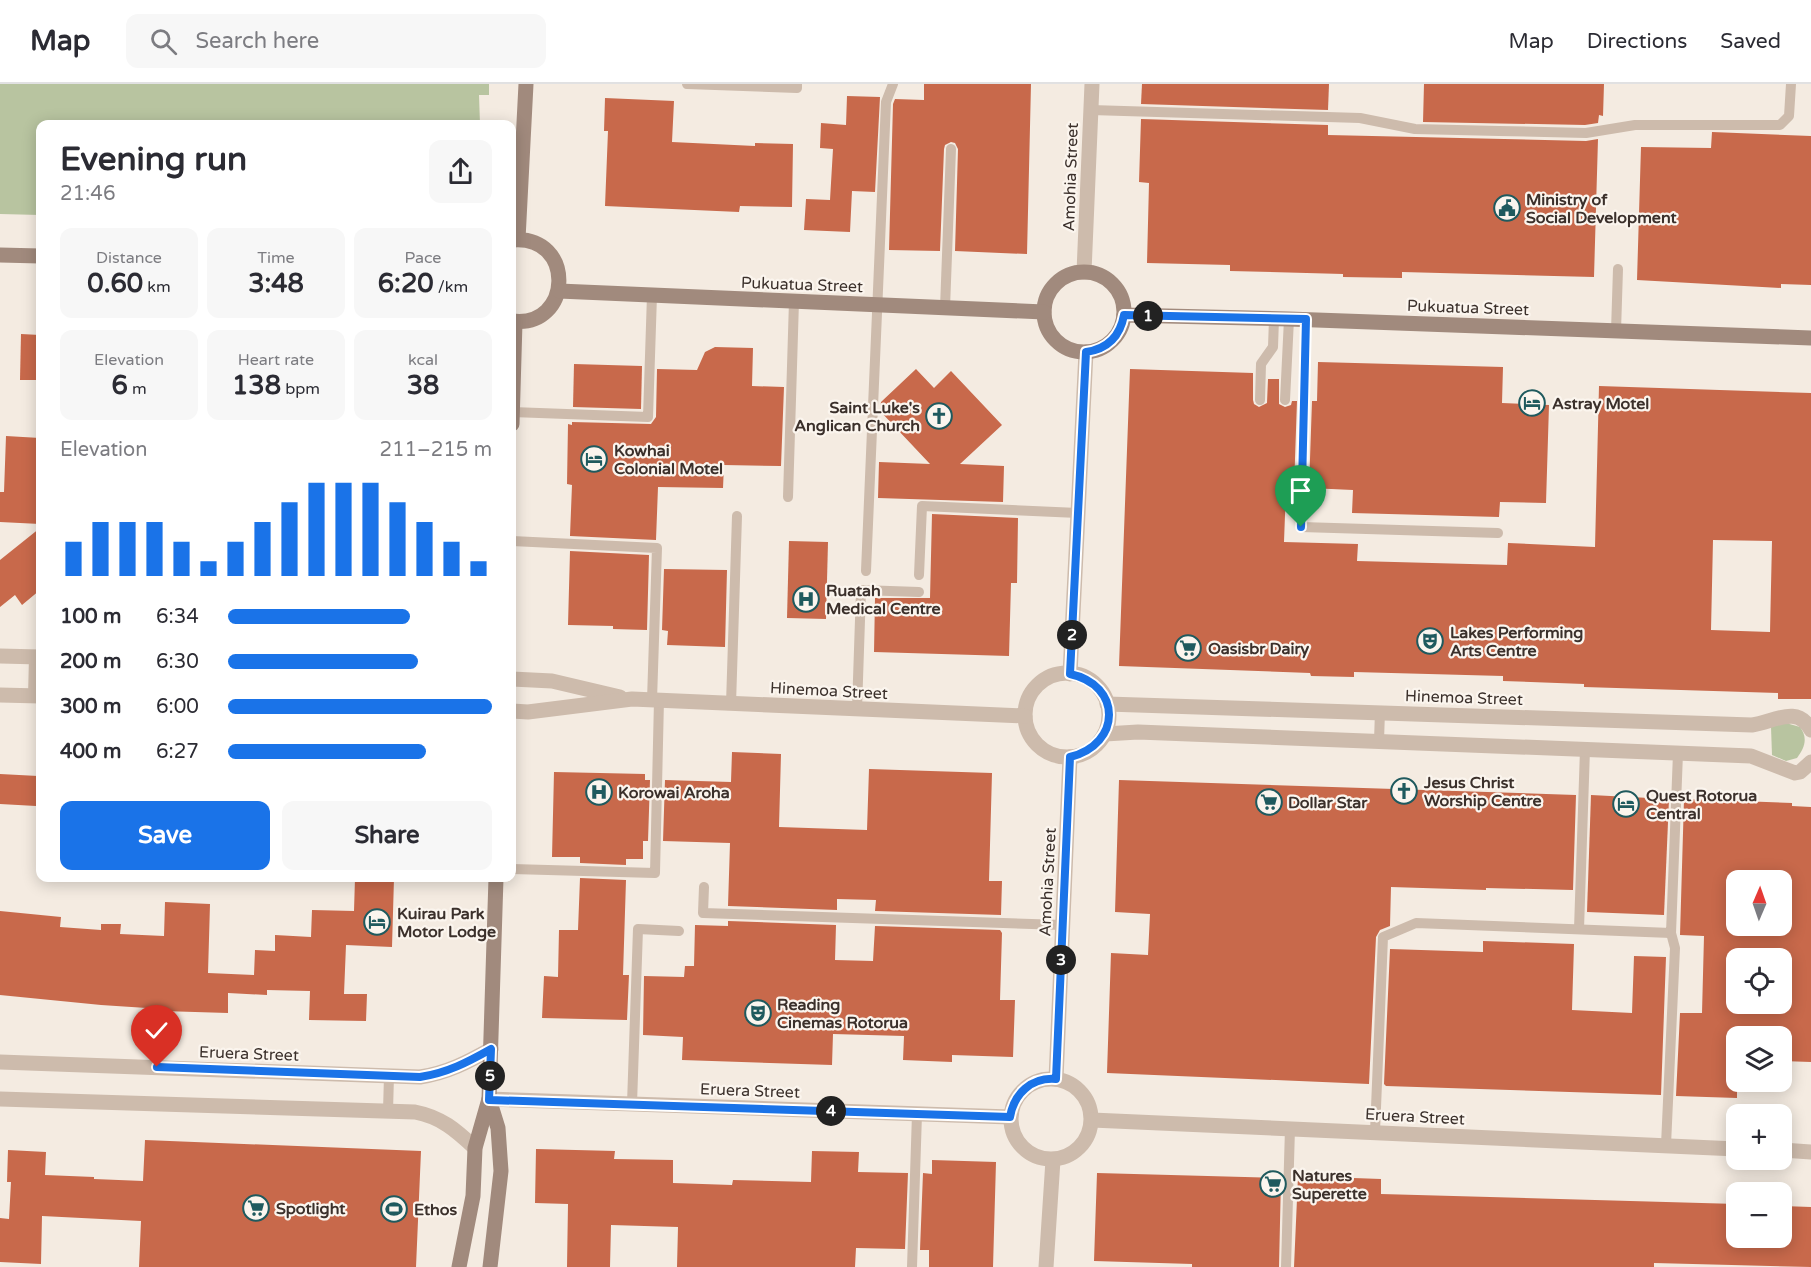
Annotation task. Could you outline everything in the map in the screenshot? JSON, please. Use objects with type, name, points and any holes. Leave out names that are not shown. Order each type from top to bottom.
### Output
[{"type":"main road","points":[[516,225],[526,84]]},
{"type":"main road","points":[[516,239],[540,245],[556,262],[559,274],[559,291],[550,307],[542,315],[531,320],[516,321]]},
{"type":"main road","points":[[0,255],[36,256]]},
{"type":"main road","points":[[1084,272],[1109,281],[1120,296],[1124,315],[1122,325],[1112,341],[1104,347],[1086,352],[1072,351],[1056,341],[1046,325],[1044,312],[1045,302],[1056,284],[1074,273],[1084,272]]},
{"type":"main road","name":"Pukuatua Street","points":[[559,291],[1044,312]]},
{"type":"main road","name":"Pukuatua Street","points":[[1124,315],[1306,319],[1811,338]]},
{"type":"main road","points":[[459,1267],[473,1196],[475,1148],[489,1100],[496,882]]},
{"type":"main road","points":[[489,1100],[498,1128],[501,1171],[490,1267]]},
{"type":"street","name":"Amohia Street","points":[[1084,272],[1092,84]]},
{"type":"street","points":[[1070,674],[1086,352]]},
{"type":"street","points":[[0,656],[36,657]]},
{"type":"street","points":[[1070,674],[1092,682],[1101,691],[1109,716],[1105,734],[1096,746],[1084,754],[1070,757],[1056,756],[1043,750],[1031,737],[1025,716],[1030,696],[1038,685],[1055,675],[1070,674]]},
{"type":"street","name":"Hinemoa Street","points":[[516,679],[552,681],[632,699]]},
{"type":"street","points":[[0,695],[36,696]]},
{"type":"street","name":"Hinemoa Street","points":[[516,711],[528,712],[632,699],[1025,716]]},
{"type":"street","name":"Hinemoa Street","points":[[1107,704],[1380,711],[1752,725],[1785,716],[1795,716],[1802,718],[1811,730]]},
{"type":"street","points":[[1105,734],[1138,732],[1751,756],[1795,773],[1809,766]]},
{"type":"street","name":"Amohia Street","points":[[1056,1079],[1070,757]]},
{"type":"street","name":"Eruera Street","points":[[0,1062],[420,1077],[440,1074],[460,1067],[491,1049]]},
{"type":"street","points":[[1056,1079],[1071,1084],[1082,1092],[1088,1101],[1092,1120],[1083,1146],[1067,1157],[1053,1160],[1029,1154],[1016,1139],[1010,1117],[1014,1101],[1019,1094],[1034,1082],[1056,1079]]},
{"type":"street","points":[[0,1099],[415,1112],[432,1116],[452,1126],[475,1148]]},
{"type":"street","name":"Eruera Street","points":[[489,1100],[1010,1117]]},
{"type":"street","name":"Eruera Street","points":[[1092,1120],[1726,1148]]},
{"type":"street","points":[[1792,1151],[1811,1152]]},
{"type":"street","points":[[1046,1267],[1053,1160]]},
{"type":"lane","points":[[687,84],[797,88],[797,84]]},
{"type":"lane","points":[[866,571],[886,102],[893,84]]},
{"type":"lane","points":[[1091,110],[1359,118],[1415,129],[1586,133],[1635,125],[1780,125],[1789,116],[1791,84]]},
{"type":"lane","points":[[945,308],[951,149]]},
{"type":"lane","points":[[1616,331],[1618,269]]},
{"type":"lane","points":[[516,412],[648,417],[652,295]]},
{"type":"lane","points":[[788,497],[794,302]]},
{"type":"lane","points":[[1260,400],[1261,364],[1273,347],[1281,319]]},
{"type":"lane","points":[[1281,319],[1285,400]]},
{"type":"lane","points":[[1306,319],[1301,527],[1498,533]]},
{"type":"lane","points":[[919,575],[922,506],[1078,513]]},
{"type":"lane","points":[[731,704],[737,516]]},
{"type":"lane","points":[[516,541],[657,548],[655,873],[516,869]]},
{"type":"lane","points":[[856,709],[861,590],[919,592]]},
{"type":"lane","points":[[1378,741],[1380,711]]},
{"type":"lane","points":[[1579,929],[1585,749]]},
{"type":"lane","points":[[1666,1145],[1675,948],[1671,933],[1678,753]]},
{"type":"lane","points":[[704,887],[703,913],[1063,925]]},
{"type":"lane","points":[[1376,1132],[1383,937],[1416,923],[1671,933]]},
{"type":"lane","points":[[632,1104],[638,929],[679,930]]},
{"type":"lane","points":[[388,1111],[389,1076]]},
{"type":"lane","points":[[912,1267],[917,1114]]},
{"type":"lane","points":[[1286,1267],[1290,1128]]},
{"type":"green space","points":[[0,84],[489,84],[489,95],[479,95],[480,120],[36,120],[36,215],[0,214]]},
{"type":"green space","points":[[1786,723],[1800,727],[1805,739],[1797,758],[1786,761],[1772,755],[1771,727]]},
{"type":"building","points":[[924,84],[1031,84],[1027,254],[955,251],[958,149],[955,143],[951,142],[945,145],[944,149],[940,251],[889,250],[893,104],[895,99],[924,100]]},
{"type":"building","points":[[1142,84],[1329,84],[1328,110],[1141,104]]},
{"type":"building","points":[[1424,84],[1604,84],[1603,116],[1599,115],[1598,123],[1585,125],[1423,122]]},
{"type":"building","points":[[847,96],[880,97],[875,192],[852,191],[850,232],[804,230],[806,199],[830,200],[833,149],[820,148],[821,123],[846,125]]},
{"type":"building","points":[[605,98],[674,101],[672,142],[755,146],[755,143],[793,144],[792,207],[740,206],[739,212],[605,206],[608,131],[604,131]]},
{"type":"building","points":[[1141,119],[1328,125],[1328,135],[1586,141],[1598,139],[1594,277],[1402,272],[1402,278],[1343,277],[1343,274],[1230,271],[1230,265],[1147,263],[1149,183],[1139,182]]},
{"type":"building","points":[[1712,132],[1811,136],[1811,285],[1781,284],[1781,288],[1637,280],[1641,147],[1711,148]]},
{"type":"building","points":[[21,334],[36,335],[36,380],[20,380]]},
{"type":"building","points":[[715,347],[753,348],[752,386],[784,387],[781,466],[724,465],[723,488],[658,487],[656,540],[570,536],[572,485],[567,484],[568,424],[572,425],[572,422],[651,424],[656,417],[657,369],[697,370],[705,352]]},
{"type":"building","points":[[1318,362],[1503,367],[1502,403],[1549,405],[1546,503],[1500,502],[1499,517],[1352,513],[1353,490],[1309,488],[1312,401],[1317,401]]},
{"type":"building","points":[[574,364],[642,366],[641,409],[573,407]]},
{"type":"building","points":[[916,369],[934,388],[951,371],[1002,425],[960,464],[1004,466],[1003,502],[878,498],[879,462],[930,464],[880,411],[881,402]]},
{"type":"building","points":[[1130,369],[1253,373],[1253,400],[1254,404],[1259,407],[1267,403],[1268,379],[1279,379],[1279,404],[1285,407],[1291,405],[1292,401],[1297,401],[1294,488],[1286,488],[1284,542],[1358,544],[1357,561],[1507,565],[1508,543],[1595,547],[1599,386],[1811,393],[1811,699],[1778,699],[1778,693],[1584,687],[1584,684],[1503,681],[1503,676],[1354,672],[1354,677],[1311,676],[1310,673],[1119,666]],"holes":[[[1713,540],[1772,541],[1770,632],[1711,630]]]},
{"type":"building","points":[[6,436],[36,438],[36,524],[0,522],[0,492],[4,492]]},
{"type":"building","points":[[932,514],[1018,518],[1017,583],[1011,583],[1009,656],[874,652],[875,598],[930,598]]},
{"type":"building","points":[[36,531],[36,593],[22,605],[15,595],[0,607],[0,560]]},
{"type":"building","points":[[789,541],[828,542],[826,619],[787,618]]},
{"type":"building","points":[[570,551],[649,555],[647,630],[613,629],[613,626],[568,625]]},
{"type":"building","points":[[664,569],[727,570],[725,647],[667,645],[668,631],[662,630]]},
{"type":"building","points":[[732,752],[781,754],[779,827],[867,830],[869,769],[992,773],[989,881],[1002,881],[1001,915],[875,911],[876,900],[837,899],[837,910],[728,906],[730,843],[663,841],[665,780],[731,782]]},
{"type":"building","points":[[554,772],[645,774],[645,780],[650,780],[648,841],[643,841],[643,859],[626,859],[626,865],[580,863],[580,857],[552,857]]},
{"type":"building","points":[[0,774],[36,776],[36,806],[0,804]]},
{"type":"building","points":[[1119,780],[1576,795],[1573,890],[1391,887],[1390,926],[1380,930],[1376,937],[1369,1084],[1107,1073],[1111,953],[1148,955],[1150,914],[1115,912]]},
{"type":"building","points":[[1591,795],[1669,799],[1664,915],[1587,912]]},
{"type":"building","points":[[1684,799],[1792,803],[1792,806],[1811,807],[1811,1062],[1792,1061],[1792,1026],[1726,1026],[1726,1092],[1737,1092],[1737,1098],[1676,1096],[1680,1013],[1702,1013],[1704,936],[1680,935]]},
{"type":"building","points":[[580,878],[626,880],[623,975],[629,975],[627,1020],[542,1018],[544,976],[558,977],[559,930],[578,930]]},
{"type":"building","points":[[355,882],[394,882],[392,947],[346,945],[344,994],[367,994],[366,1021],[309,1020],[310,991],[267,990],[267,995],[228,993],[228,1013],[162,1011],[162,1009],[0,995],[0,911],[61,917],[60,927],[101,930],[101,924],[121,924],[120,934],[164,936],[165,902],[210,904],[208,973],[254,975],[255,950],[275,951],[275,935],[311,937],[312,910],[354,911]]},
{"type":"building","points":[[728,921],[836,925],[835,960],[873,961],[875,926],[1000,930],[1002,933],[1000,1000],[1015,1000],[1013,1057],[952,1055],[952,1062],[903,1060],[904,1036],[833,1034],[832,1065],[682,1060],[683,1037],[643,1035],[644,976],[684,977],[685,966],[694,966],[695,925],[728,926]]},
{"type":"building","points":[[1483,941],[1574,944],[1572,1010],[1632,1013],[1634,956],[1666,957],[1661,1095],[1386,1086],[1384,1084],[1390,949],[1483,952]]},
{"type":"building","name":"Spotlight","points":[[145,1140],[421,1151],[416,1267],[139,1267],[141,1221],[42,1216],[41,1264],[0,1262],[0,1218],[9,1219],[11,1182],[7,1182],[8,1150],[46,1152],[45,1175],[143,1181]]},
{"type":"building","points":[[536,1149],[615,1151],[614,1159],[673,1160],[673,1183],[732,1185],[733,1180],[811,1182],[812,1151],[859,1152],[858,1172],[908,1173],[905,1249],[856,1248],[855,1267],[677,1267],[678,1227],[611,1225],[610,1267],[567,1267],[568,1204],[535,1203]]},
{"type":"building","points":[[932,1160],[996,1162],[993,1267],[929,1267],[929,1250],[920,1250],[923,1173],[932,1174]]},
{"type":"building","points":[[1097,1173],[1281,1178],[1279,1267],[1192,1267],[1192,1264],[1094,1261]]},
{"type":"building","points":[[1298,1176],[1381,1179],[1381,1194],[1726,1204],[1726,1248],[1792,1248],[1792,1206],[1811,1207],[1811,1267],[1654,1263],[1654,1267],[1294,1267]]},
{"type":"place","name":"Ministry of Social Development","points":[[1507,208]]},
{"type":"place","name":"Astray Motel","points":[[1532,403]]},
{"type":"place","name":"Saint Luke's Anglican Church","points":[[939,416]]},
{"type":"place","name":"Kowhai Colonial Motel","points":[[594,459]]},
{"type":"place","name":"Ruatah Medical Centre","points":[[806,599]]},
{"type":"place","name":"Lakes Performing Arts Centre","points":[[1430,641]]},
{"type":"place","name":"Oasisbr Dairy","points":[[1188,648]]},
{"type":"place","name":"Jesus Christ Worship Centre","points":[[1404,791]]},
{"type":"place","name":"Korowai Aroha","points":[[599,792]]},
{"type":"place","name":"Dollar Star","points":[[1269,802]]},
{"type":"place","name":"Quest Rotorua Central","points":[[1626,804]]},
{"type":"place","name":"Kuirau Park Motor Lodge","points":[[377,922]]},
{"type":"place","name":"Reading Cinemas Rotorua","points":[[758,1013]]},
{"type":"place","name":"Natures Superette","points":[[1273,1184]]},
{"type":"place","name":"Spotlight","points":[[256,1208]]},
{"type":"place","name":"Ethos","points":[[394,1209]]},
{"type":"route","points":[[157,1067],[420,1077],[440,1074],[460,1067],[491,1049],[489,1100],[1010,1117],[1014,1101],[1019,1094],[1034,1082],[1056,1079],[1070,757],[1084,754],[1096,746],[1105,734],[1109,716],[1101,691],[1092,682],[1079,675],[1070,674],[1086,352],[1095,351],[1112,341],[1122,325],[1124,315],[1306,319],[1301,527]]}]
